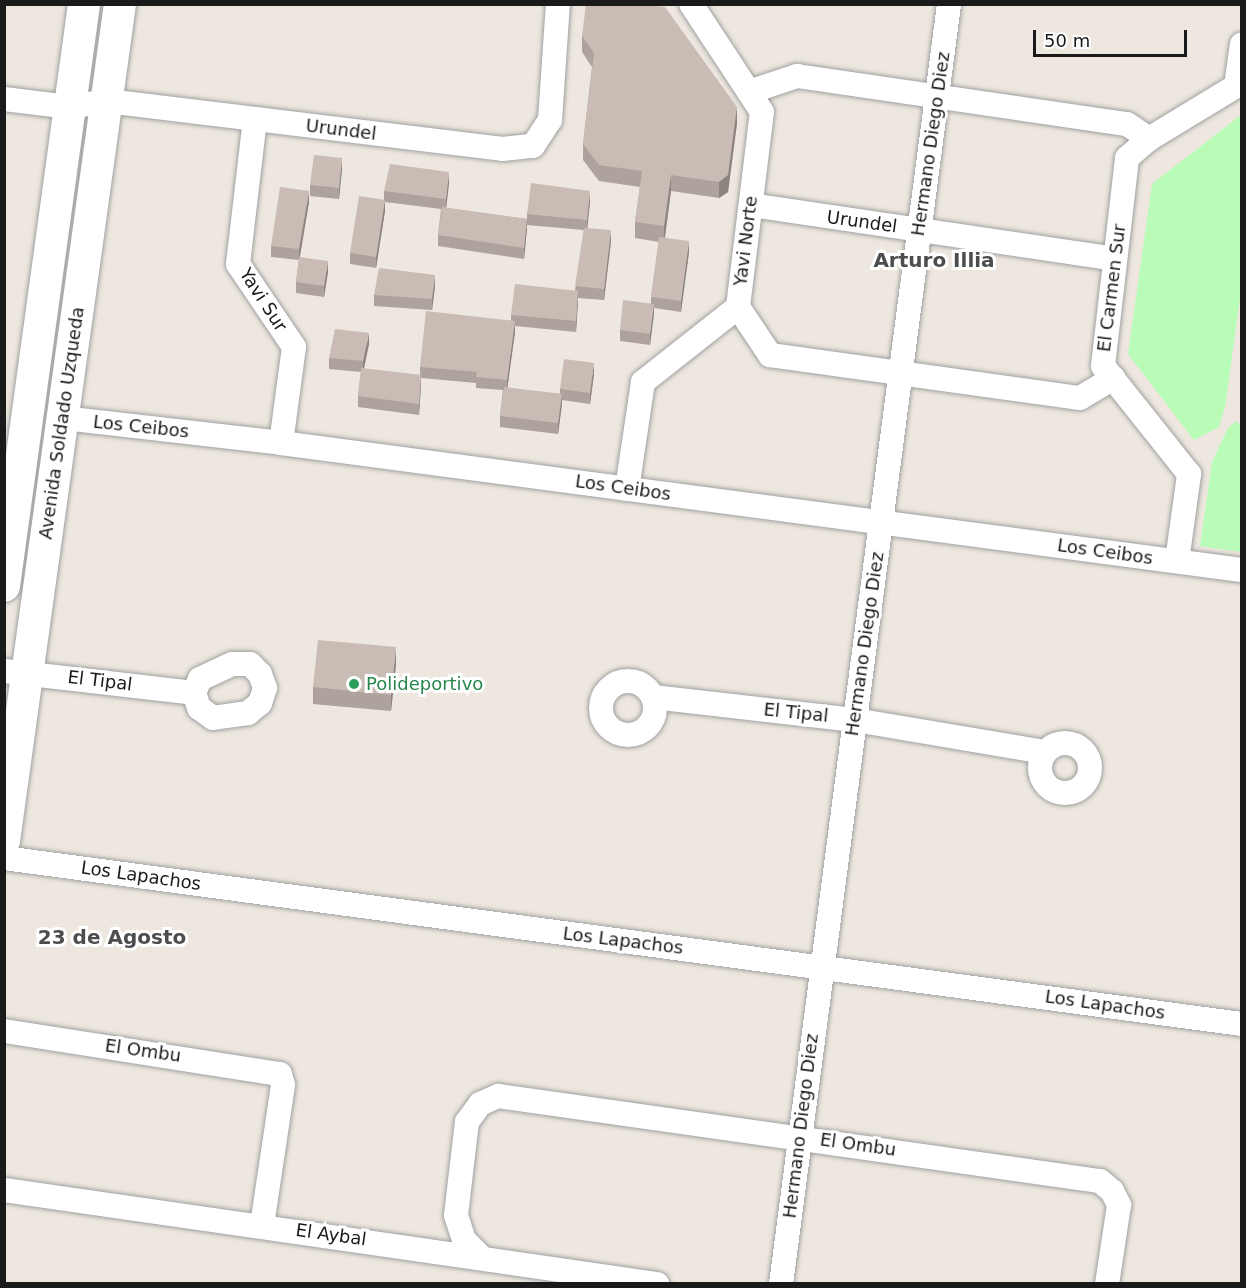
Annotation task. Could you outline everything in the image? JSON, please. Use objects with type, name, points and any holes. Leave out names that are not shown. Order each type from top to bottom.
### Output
[{"type":"street","name":"Avenida Soldado Uzqueda","points":[[4,586],[16,410],[69,107],[84,4]]},
{"type":"street","name":"Avenida Soldado Uzqueda","points":[[4,841],[16,672],[63,418],[120,4]]},
{"type":"street","name":"Urundel","points":[[4,99],[69,107],[107,101],[502,149],[533,146],[550,120],[558,4]]},
{"type":"street","name":"Yavi Norte","points":[[627,489],[643,382],[738,307],[762,112],[691,4]]},
{"type":"street","name":"Hermano Diego Diez","points":[[781,1284],[949,4]]},
{"type":"street","name":"El Carmen Sur","points":[[1177,561],[1189,474],[1103,366],[1127,158],[1149,139],[1236,86],[1242,44]]},
{"type":"street","points":[[749,92],[797,76],[1127,124],[1149,139]]},
{"type":"street","name":"Yavi Sur","points":[[255,119],[238,264],[294,347],[281,443]]},
{"type":"street","name":"Urundel","points":[[751,206],[1115,259]]},
{"type":"street","points":[[738,307],[770,356],[1080,398],[1113,378]]},
{"type":"street","name":"Los Ceibos","points":[[16,410],[63,418],[281,443],[1242,570]]},
{"type":"street","name":"El Tipal","points":[[16,672],[194,693]]},
{"type":"street","name":"El Tipal","points":[[653,697],[855,720],[1045,752]]},
{"type":"street","name":"Los Lapachos","points":[[4,858],[1242,1024]]},
{"type":"street","name":"El Ombu","points":[[4,1030],[280,1074],[283,1085],[262,1225]]},
{"type":"street","name":"El Ombu","points":[[482,1258],[464,1240],[456,1215],[467,1122],[480,1104],[498,1096],[1100,1180],[1112,1191],[1119,1205],[1107,1284]]},
{"type":"street","name":"El Aybal","points":[[4,1190],[262,1225],[657,1284]]},
{"type":"green space","points":[[1241,115],[1242,283],[1225,407],[1219,427],[1194,440],[1128,354],[1152,184]]},
{"type":"green space","points":[[1236,421],[1242,427],[1241,552],[1200,546],[1212,462],[1228,428]]},
{"type":"building","points":[[586,4],[641,4],[665,7],[737,107],[728,175],[719,182],[671,175],[664,226],[635,222],[642,171],[599,165],[583,144],[594,53],[582,36]]},
{"type":"building","points":[[314,155],[342,158],[339,188],[310,185]]},
{"type":"building","points":[[390,164],[449,172],[446,199],[384,191]]},
{"type":"building","points":[[531,183],[590,191],[587,220],[527,214]]},
{"type":"building","points":[[280,187],[309,191],[299,249],[271,246]]},
{"type":"building","points":[[359,196],[385,200],[376,257],[350,253]]},
{"type":"building","points":[[442,207],[527,219],[524,248],[438,235]]},
{"type":"building","points":[[584,228],[611,230],[604,289],[575,286]]},
{"type":"building","points":[[659,237],[689,241],[681,301],[651,297]]},
{"type":"building","points":[[299,257],[328,261],[324,286],[296,282]]},
{"type":"building","points":[[379,268],[435,275],[432,299],[374,295]]},
{"type":"building","points":[[515,284],[578,291],[576,321],[511,315]]},
{"type":"building","points":[[623,300],[654,304],[650,334],[620,330]]},
{"type":"building","points":[[426,311],[515,321],[507,380],[476,377],[477,372],[420,367]]},
{"type":"building","points":[[335,329],[369,333],[363,361],[329,358]]},
{"type":"building","points":[[564,359],[594,363],[590,393],[560,389]]},
{"type":"building","points":[[361,368],[421,375],[419,404],[358,396]]},
{"type":"building","points":[[504,387],[562,394],[558,423],[500,416]]},
{"type":"building","name":"Polideportivo","points":[[318,640],[396,647],[391,695],[313,687]]},
{"type":"place","name":"Polideportivo","points":[[354,684]]},
{"type":"district","name":"Arturo Illia","points":[[934,260]]},
{"type":"district","name":"23 de Agosto","points":[[112,937]]}]
